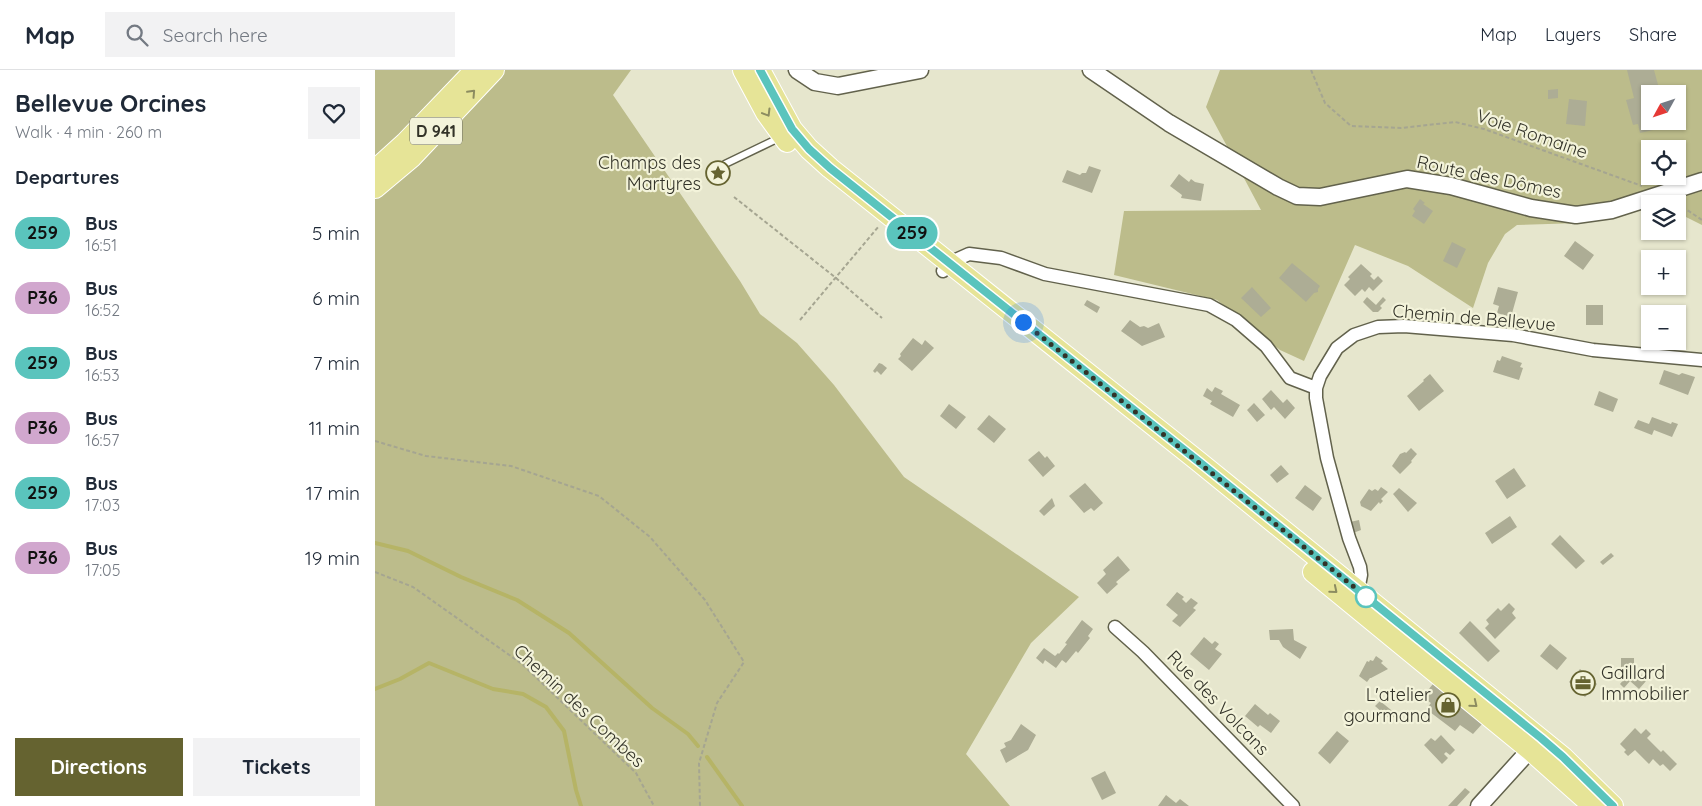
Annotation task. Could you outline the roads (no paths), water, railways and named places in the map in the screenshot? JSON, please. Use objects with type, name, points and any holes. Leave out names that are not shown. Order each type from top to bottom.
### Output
[{"type":"main road","name":"D 941","points":[[375,170],[405,143],[475,70]]},
{"type":"main road","name":"D 941","points":[[375,188],[412,157],[494,70]]},
{"type":"main road","points":[[743,70],[783,137],[806,160],[883,223],[946,267]]},
{"type":"main road","points":[[760,70],[792,129],[809,149],[830,168],[1189,470],[1356,598],[1535,744],[1593,806]]},
{"type":"main road","points":[[1535,744],[1563,757],[1613,806]]},
{"type":"street","points":[[797,70],[815,82],[838,86],[920,70]]},
{"type":"street","name":"Route des Dômes","points":[[1091,70],[1169,123],[1278,187],[1297,196],[1320,197],[1407,178],[1451,186],[1531,208],[1576,214],[1612,210],[1702,182]]},
{"type":"street","points":[[946,267],[969,254],[1001,258],[1045,274],[1209,305],[1236,320],[1266,346],[1289,378],[1316,388],[1316,398],[1327,458],[1349,538],[1360,568],[1361,575],[1356,598]]},
{"type":"street","name":"Chemin de Bellevue","points":[[1316,388],[1337,348],[1355,335],[1378,327],[1404,326],[1513,335],[1593,350],[1702,360]]},
{"type":"street","name":"Rue des Volcans","points":[[1115,627],[1143,652],[1293,806]]},
{"type":"street","points":[[1479,806],[1535,744]]},
{"type":"lane","points":[[725,164],[783,137]]},
{"type":"waterway","points":[[375,543],[408,551],[461,577],[517,600],[569,633],[652,708],[688,734],[698,746]]},
{"type":"waterway","points":[[375,689],[400,679],[429,663],[493,689],[523,694],[546,707],[564,731],[581,806]]},
{"type":"waterway","points":[[707,757],[742,806]]},
{"type":"place","name":"Champs des Martyres","points":[[718,173]]},
{"type":"place","name":"Gaillard Immobilier","points":[[1583,683]]},
{"type":"place","name":"L'atelier gourmand","points":[[1448,705]]}]
